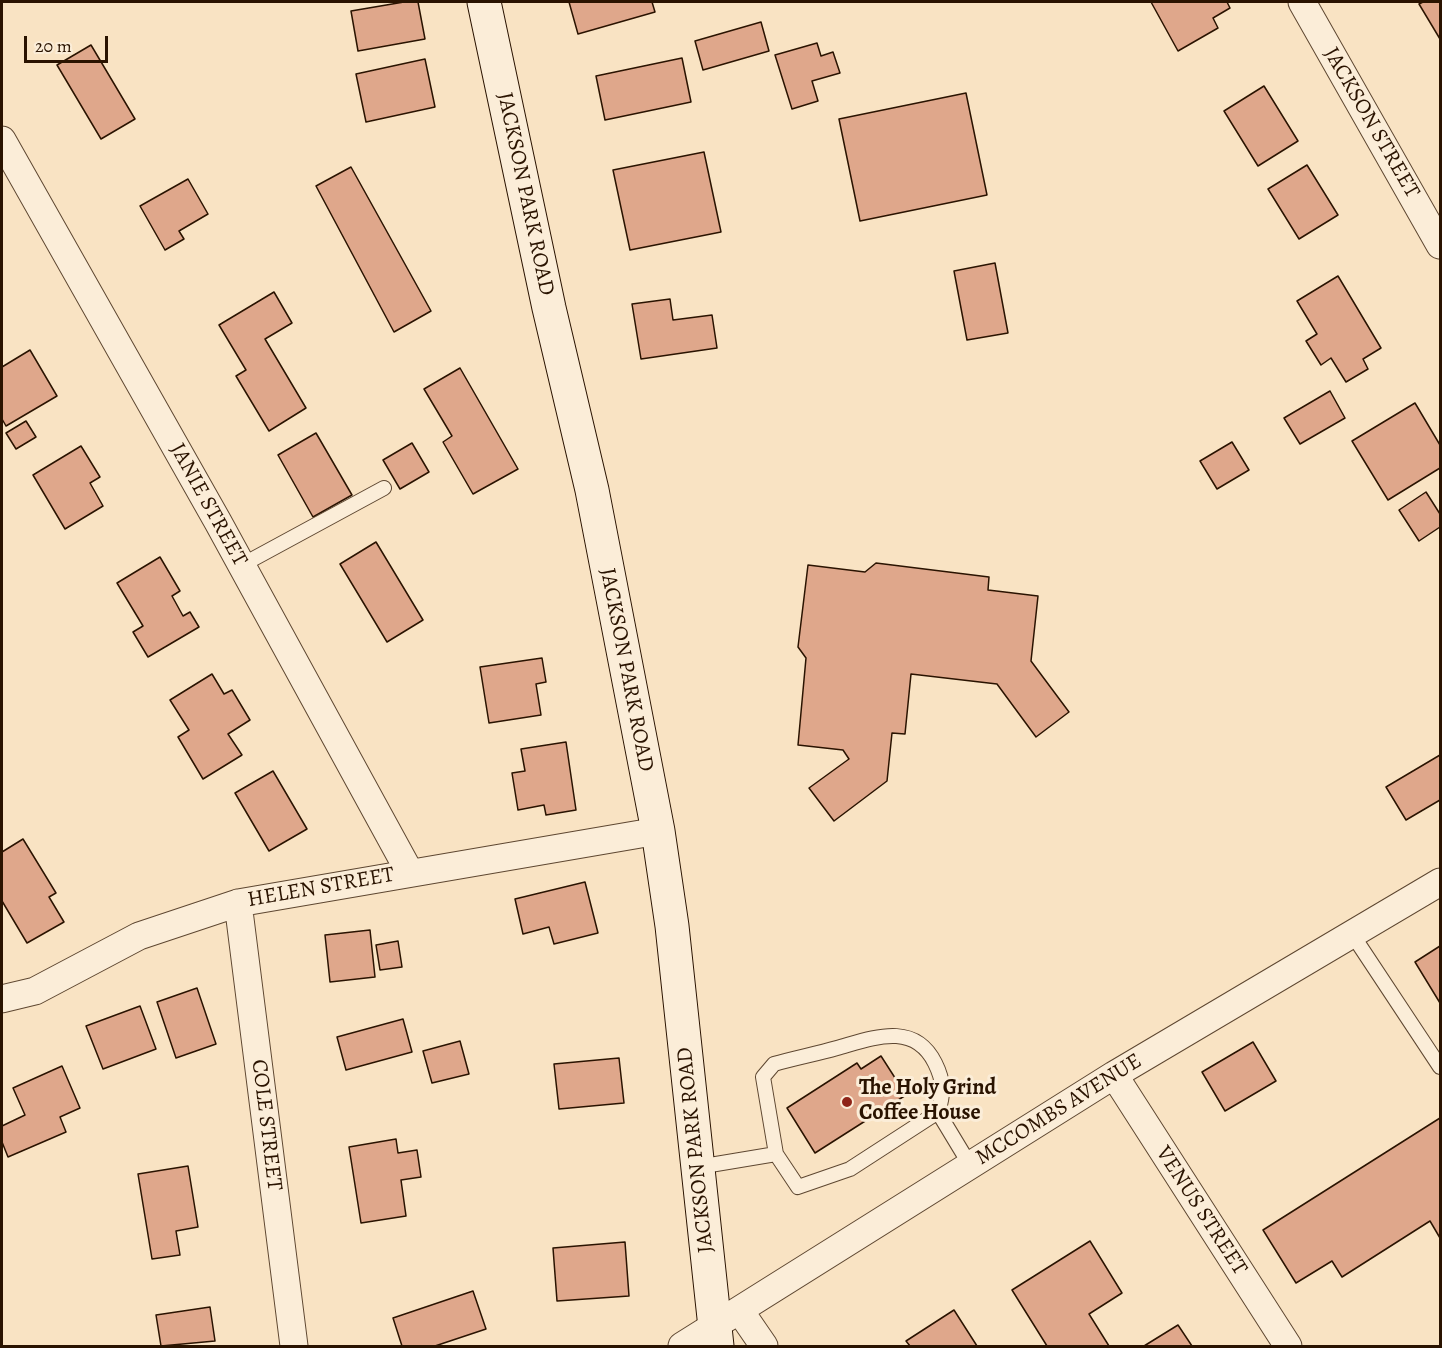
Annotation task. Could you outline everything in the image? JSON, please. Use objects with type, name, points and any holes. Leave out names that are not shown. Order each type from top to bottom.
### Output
[{"type":"main road","name":"JACKSON PARK ROAD","points":[[484,2],[549,308],[591,490],[658,831],[672,926],[698,1167],[724,1328]]},
{"type":"street","name":"JACKSON STREET","points":[[1302,2],[1440,245]]},
{"type":"street","name":"JANIE STREET","points":[[2,140],[242,566],[410,873]]},
{"type":"street","name":"HELEN STREET","points":[[2,999],[35,991],[139,936],[238,903],[658,831]]},
{"type":"street","name":"MCCOMBS AVENUE","points":[[682,1347],[724,1328],[970,1165],[1114,1075],[1440,882]]},
{"type":"street","name":"COLE STREET","points":[[238,903],[294,1347]]},
{"type":"street","name":"VENUS STREET","points":[[1114,1075],[1288,1347]]},
{"type":"street","points":[[724,1328],[764,1347]]},
{"type":"lane","points":[[242,566],[384,488]]},
{"type":"lane","points":[[1352,934],[1440,1067]]},
{"type":"lane","points":[[873,1036],[897,1036],[911,1039],[927,1048],[939,1071],[945,1091],[938,1112],[850,1168],[798,1187],[776,1154],[763,1077],[774,1064],[873,1036]]},
{"type":"lane","points":[[938,1112],[970,1165]]},
{"type":"lane","points":[[698,1167],[776,1154]]},
{"type":"building","points":[[404,2],[418,2],[425,39],[358,51],[351,11]]},
{"type":"building","points":[[569,2],[652,2],[655,12],[578,34]]},
{"type":"building","points":[[1151,2],[1227,2],[1230,8],[1213,18],[1218,28],[1178,51]]},
{"type":"building","points":[[1440,2],[1440,39],[1419,4]]},
{"type":"building","points":[[761,22],[769,51],[703,70],[695,41]]},
{"type":"building","points":[[817,43],[821,56],[833,52],[840,73],[812,81],[818,101],[792,109],[775,55]]},
{"type":"building","points":[[91,45],[135,119],[101,139],[57,65]]},
{"type":"building","points":[[682,58],[691,102],[605,120],[596,76]]},
{"type":"building","points":[[425,59],[435,107],[366,122],[356,74]]},
{"type":"building","points":[[1264,86],[1298,141],[1258,166],[1224,111]]},
{"type":"building","points":[[966,93],[987,195],[860,221],[839,119]]},
{"type":"building","points":[[704,152],[721,232],[630,250],[613,170]]},
{"type":"building","points":[[1307,165],[1338,215],[1299,239],[1268,189]]},
{"type":"building","points":[[351,167],[431,311],[394,332],[316,186]]},
{"type":"building","points":[[188,179],[208,214],[179,231],[184,239],[165,250],[140,206]]},
{"type":"building","points":[[995,263],[1008,333],[967,340],[954,271]]},
{"type":"building","points":[[1338,276],[1381,348],[1363,359],[1368,369],[1346,382],[1331,358],[1321,365],[1306,341],[1317,334],[1297,301]]},
{"type":"building","points":[[274,292],[292,323],[265,339],[306,408],[269,431],[236,376],[246,370],[219,325]]},
{"type":"building","points":[[670,299],[673,320],[712,315],[717,348],[641,359],[632,304]]},
{"type":"building","points":[[30,350],[57,396],[6,426],[2,419],[2,367]]},
{"type":"building","points":[[460,368],[518,469],[473,494],[443,442],[452,436],[424,389]]},
{"type":"building","points":[[1330,391],[1345,418],[1300,444],[1284,418]]},
{"type":"building","points":[[1415,403],[1440,445],[1440,468],[1388,500],[1352,441]]},
{"type":"building","points":[[26,421],[36,437],[16,449],[6,433]]},
{"type":"building","points":[[316,433],[352,495],[313,517],[278,455]]},
{"type":"building","points":[[1232,442],[1249,470],[1217,489],[1200,461]]},
{"type":"building","points":[[412,443],[429,472],[400,489],[383,460]]},
{"type":"building","points":[[81,446],[100,477],[90,483],[103,506],[65,529],[33,475]]},
{"type":"building","points":[[1426,492],[1440,514],[1440,527],[1419,541],[1399,510]]},
{"type":"building","points":[[376,542],[423,620],[387,642],[340,564]]},
{"type":"building","points":[[160,557],[180,591],[172,596],[183,616],[190,612],[199,627],[148,657],[133,632],[143,626],[117,583]]},
{"type":"building","points":[[876,563],[989,577],[988,590],[1038,596],[1031,661],[1069,712],[1036,737],[997,684],[911,674],[905,734],[892,733],[887,781],[834,821],[809,788],[849,759],[843,750],[798,745],[806,658],[798,647],[808,565],[865,572]]},
{"type":"building","points":[[542,658],[546,682],[536,684],[541,715],[489,723],[480,667]]},
{"type":"building","points":[[212,674],[224,694],[232,690],[250,720],[228,734],[242,755],[203,779],[178,737],[189,730],[170,700]]},
{"type":"building","points":[[566,742],[576,810],[546,815],[544,805],[518,810],[512,773],[525,771],[521,749]]},
{"type":"building","points":[[1440,755],[1440,800],[1406,820],[1386,787]]},
{"type":"building","points":[[273,771],[307,829],[269,851],[235,793]]},
{"type":"building","points":[[23,839],[56,893],[49,897],[64,922],[27,943],[2,901],[2,852]]},
{"type":"building","points":[[585,882],[598,933],[554,944],[549,927],[523,934],[515,899]]},
{"type":"building","points":[[370,930],[375,977],[330,982],[325,935]]},
{"type":"building","points":[[398,941],[402,967],[380,970],[376,945]]},
{"type":"building","points":[[1440,946],[1440,1003],[1415,962]]},
{"type":"building","points":[[197,988],[216,1044],[176,1058],[157,1002]]},
{"type":"building","points":[[140,1006],[156,1049],[103,1069],[86,1026]]},
{"type":"building","points":[[403,1019],[412,1052],[346,1070],[337,1037]]},
{"type":"building","points":[[460,1041],[469,1074],[432,1083],[423,1051]]},
{"type":"building","points":[[1253,1042],[1276,1081],[1225,1111],[1202,1072]]},
{"type":"building","name":"The Holy Grind Coffee House","points":[[881,1056],[906,1095],[815,1153],[787,1108],[857,1063],[861,1069]]},
{"type":"building","points":[[619,1058],[624,1103],[559,1109],[554,1064]]},
{"type":"building","points":[[62,1066],[80,1108],[60,1117],[66,1132],[8,1157],[2,1142],[2,1126],[25,1115],[13,1088]]},
{"type":"building","points":[[1440,1118],[1440,1238],[1430,1221],[1342,1277],[1332,1261],[1296,1283],[1263,1230]]},
{"type":"building","points":[[396,1139],[398,1153],[417,1150],[421,1177],[401,1180],[406,1216],[361,1223],[349,1147]]},
{"type":"building","points":[[188,1166],[198,1227],[176,1231],[180,1255],[152,1259],[138,1174]]},
{"type":"building","points":[[1090,1241],[1122,1293],[1089,1314],[1109,1346],[1047,1346],[1012,1290]]},
{"type":"building","points":[[625,1242],[629,1296],[557,1301],[553,1248]]},
{"type":"building","points":[[473,1291],[486,1329],[435,1346],[402,1346],[393,1318]]},
{"type":"building","points":[[210,1307],[215,1341],[161,1346],[156,1315]]},
{"type":"building","points":[[954,1310],[977,1346],[910,1346],[906,1341]]},
{"type":"building","points":[[1178,1325],[1192,1346],[1144,1346]]},
{"type":"place","name":"The Holy Grind Coffee House","points":[[847,1102]]}]
